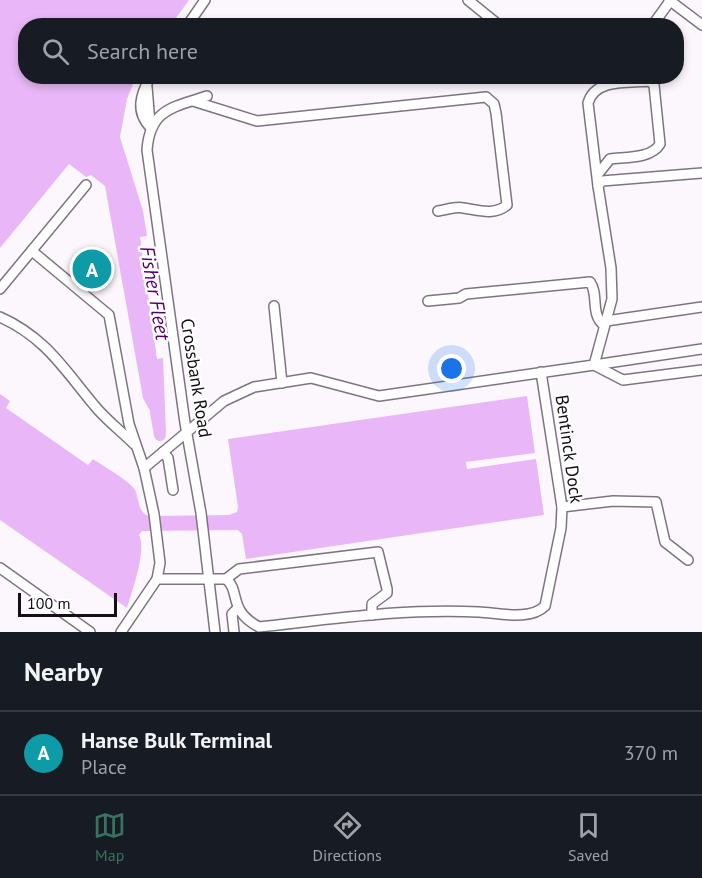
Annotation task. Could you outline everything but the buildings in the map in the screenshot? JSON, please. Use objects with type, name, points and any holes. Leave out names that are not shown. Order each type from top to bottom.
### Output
[{"type":"street","points":[[193,18],[205,0]]},
{"type":"street","points":[[468,0],[490,18]]},
{"type":"street","points":[[658,18],[670,1],[702,25]]},
{"type":"street","points":[[147,84],[139,105],[144,121],[152,129],[177,104],[207,96]]},
{"type":"street","points":[[594,365],[612,299],[611,267],[588,103],[590,94],[596,88],[618,84]]},
{"type":"street","points":[[598,174],[610,159],[650,154],[660,144],[653,84]]},
{"type":"street","points":[[193,101],[257,121],[486,98],[494,104],[496,113],[507,205],[481,212],[462,207],[438,211]]},
{"type":"street","name":"Crossbank Road","points":[[152,129],[147,150],[187,434],[206,545],[216,632]]},
{"type":"street","points":[[598,186],[602,181],[702,173]]},
{"type":"street","points":[[0,289],[86,184]]},
{"type":"street","points":[[32,251],[109,315],[135,446],[144,468],[159,546],[157,579],[126,630]]},
{"type":"street","points":[[428,301],[459,298],[466,294],[590,282],[594,288],[597,315],[605,323]]},
{"type":"street","points":[[274,306],[282,382]]},
{"type":"street","points":[[605,323],[702,307]]},
{"type":"street","points":[[0,317],[21,326],[58,358],[95,407],[135,446]]},
{"type":"street","points":[[541,372],[702,349]]},
{"type":"street","points":[[594,365],[623,380],[702,370]]},
{"type":"street","name":"Bentinck Dock","points":[[144,468],[224,401],[254,387],[311,378],[378,396],[541,372],[562,507],[561,528],[545,606],[540,611],[524,615],[450,610],[372,615],[259,627],[248,622],[237,609]]},
{"type":"street","points":[[163,452],[168,458],[173,490]]},
{"type":"street","points":[[562,507],[613,501],[656,502],[665,542],[688,560]]},
{"type":"street","points":[[226,579],[239,569],[378,552],[387,593],[372,604],[372,615]]},
{"type":"street","points":[[0,568],[90,632]]},
{"type":"street","points":[[157,579],[209,578],[226,579],[232,583],[237,609],[232,614],[234,632]]},
{"type":"shaded area","points":[[0,0],[189,0],[176,18],[18,18],[18,84],[133,84],[127,99],[120,137],[143,211],[147,236],[140,237],[157,359],[163,358],[166,432],[163,435],[143,398],[105,186],[91,175],[86,177],[69,164],[0,248]]},
{"type":"shaded area","points":[[0,394],[10,401],[6,408],[88,465],[93,459],[128,482],[135,490],[141,509],[150,516],[229,515],[237,512],[228,439],[527,396],[535,453],[466,462],[467,469],[536,459],[544,515],[246,559],[242,534],[238,530],[142,531],[139,535],[140,560],[127,608],[0,520]]},
{"type":"waterway","name":"Fisher Fleet","points":[[156,413],[160,435]]},
{"type":"place","name":"Hanse Bulk Terminal","points":[[92,269]]}]
